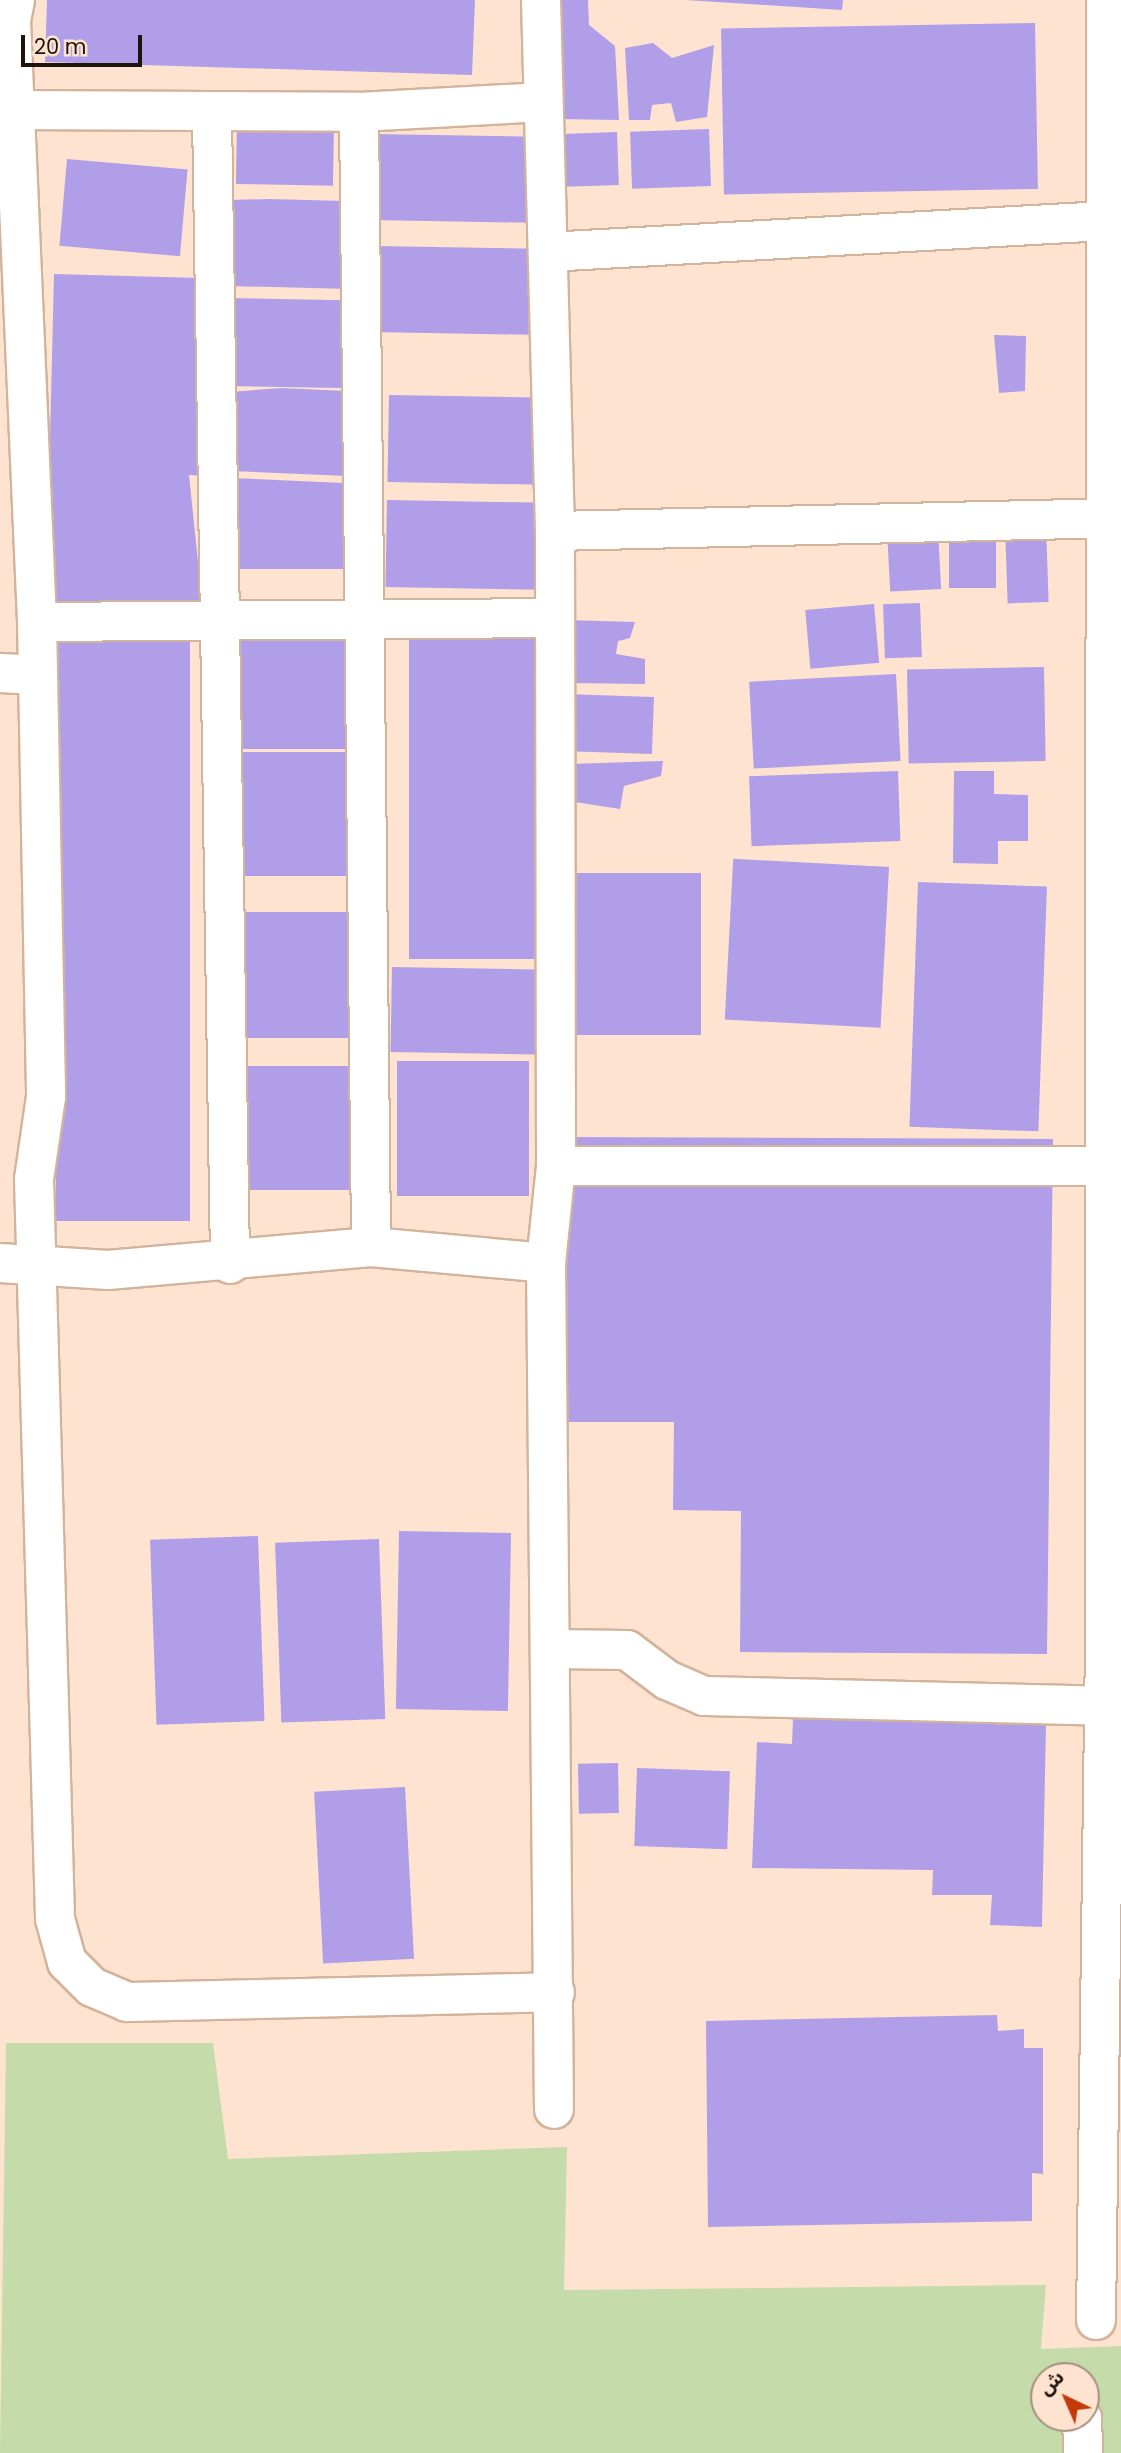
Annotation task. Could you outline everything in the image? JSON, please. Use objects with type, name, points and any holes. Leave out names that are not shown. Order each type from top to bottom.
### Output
[{"type":"street","points":[[15,0],[37,622],[46,1097],[18,1265],[55,1919],[67,1962],[92,1987],[127,2002],[555,1992]]},
{"type":"street","points":[[541,0],[555,531],[556,1166],[546,1263],[552,1649],[554,2109]]},
{"type":"street","points":[[1096,2320],[1104,1706],[1113,1640],[1109,1149],[1112,519],[1110,206],[1105,0]]},
{"type":"street","points":[[17,110],[212,114],[359,112],[543,102]]},
{"type":"street","points":[[359,112],[371,1247]]},
{"type":"street","points":[[212,114],[223,621],[230,1264]]},
{"type":"street","points":[[548,252],[1110,206]]},
{"type":"street","points":[[555,531],[1112,519]]},
{"type":"street","points":[[37,622],[555,618]]},
{"type":"street","points":[[0,673],[38,675]]},
{"type":"street","points":[[556,1166],[1109,1149]]},
{"type":"street","points":[[18,1265],[230,1264],[371,1247],[546,1263]]},
{"type":"street","points":[[552,1649],[627,1650],[667,1680],[704,1696],[1104,1706]]},
{"type":"street","points":[[1082,2432],[1083,2453]]},
{"type":"green space","points":[[6,2043],[213,2043],[228,2159],[567,2147],[564,2290],[1046,2285],[1041,2349],[1121,2346],[1121,2453],[0,2453]]},
{"type":"building","points":[[47,0],[475,0],[472,75],[45,62]]},
{"type":"building","points":[[552,0],[588,0],[589,25],[615,46],[619,120],[557,119]]},
{"type":"building","points":[[686,0],[843,0],[842,10]]},
{"type":"building","points":[[1035,23],[1038,189],[724,194],[721,28]]},
{"type":"building","points":[[653,43],[672,58],[714,45],[707,117],[676,122],[671,103],[652,105],[650,120],[629,120],[625,48]]},
{"type":"building","points":[[237,124],[334,126],[333,186],[236,184]]},
{"type":"building","points":[[709,129],[711,186],[632,189],[630,132]]},
{"type":"building","points":[[617,132],[619,185],[558,187],[556,134]]},
{"type":"building","points":[[374,134],[536,137],[534,223],[372,220]]},
{"type":"building","points":[[67,159],[188,170],[180,256],[59,246]]},
{"type":"building","points":[[229,200],[345,201],[350,289],[230,286]]},
{"type":"building","points":[[374,246],[536,249],[534,335],[372,332]]},
{"type":"building","points":[[54,274],[200,278],[205,476],[189,475],[203,610],[46,605]]},
{"type":"building","points":[[222,298],[344,300],[342,388],[220,386]]},
{"type":"building","points":[[994,335],[1026,336],[1025,391],[999,393]]},
{"type":"building","points":[[281,388],[346,391],[347,476],[230,471],[230,392]]},
{"type":"building","points":[[389,395],[551,398],[549,485],[387,482]]},
{"type":"building","points":[[232,478],[343,483],[349,569],[236,569]]},
{"type":"building","points":[[387,500],[549,503],[547,590],[385,587]]},
{"type":"building","points":[[1046,526],[1049,602],[1008,603],[1005,527]]},
{"type":"building","points":[[938,529],[941,589],[890,592],[887,532]]},
{"type":"building","points":[[949,531],[996,531],[996,588],[949,588]]},
{"type":"building","points":[[920,603],[922,657],[885,658],[883,604]]},
{"type":"building","points":[[874,604],[879,663],[810,669],[805,610]]},
{"type":"building","points":[[565,620],[635,622],[630,638],[618,641],[616,654],[645,659],[645,684],[570,683]]},
{"type":"building","points":[[227,626],[357,626],[357,749],[227,749]]},
{"type":"building","points":[[409,626],[540,626],[540,959],[409,959]]},
{"type":"building","points":[[56,629],[190,629],[190,1221],[56,1221]]},
{"type":"building","points":[[1044,667],[1046,761],[909,763],[907,669]]},
{"type":"building","points":[[896,674],[901,761],[754,769],[749,682]]},
{"type":"building","points":[[565,694],[654,697],[652,754],[563,751]]},
{"type":"building","points":[[235,752],[360,752],[360,876],[235,876]]},
{"type":"building","points":[[663,761],[661,776],[624,786],[620,809],[568,801],[569,764]]},
{"type":"building","points":[[898,771],[900,841],[752,846],[749,776]]},
{"type":"building","points":[[954,771],[994,771],[994,794],[1028,795],[1028,841],[998,841],[998,864],[953,863]]},
{"type":"building","points":[[733,859],[889,867],[881,1028],[725,1020]]},
{"type":"building","points":[[563,873],[701,873],[701,1035],[563,1035]]},
{"type":"building","points":[[918,882],[1047,887],[1038,1131],[909,1127]]},
{"type":"building","points":[[234,912],[357,912],[357,1038],[234,1038]]},
{"type":"building","points":[[392,967],[547,970],[545,1055],[391,1052]]},
{"type":"building","points":[[397,1061],[529,1061],[529,1196],[397,1196]]},
{"type":"building","points":[[243,1066],[362,1066],[362,1190],[243,1190]]},
{"type":"building","points":[[559,1137],[1053,1139],[1047,1654],[740,1652],[741,1511],[673,1510],[674,1422],[556,1422]]},
{"type":"building","points":[[399,1531],[511,1533],[508,1711],[396,1709]]},
{"type":"building","points":[[258,1536],[264,1721],[157,1725],[150,1540]]},
{"type":"building","points":[[379,1539],[385,1719],[281,1723],[275,1543]]},
{"type":"building","points":[[793,1719],[1046,1723],[1042,1927],[990,1925],[992,1895],[932,1895],[933,1870],[752,1868],[757,1742],[792,1744]]},
{"type":"building","points":[[618,1763],[619,1813],[579,1814],[578,1764]]},
{"type":"building","points":[[637,1768],[730,1771],[727,1849],[634,1846]]},
{"type":"building","points":[[405,1787],[414,1959],[323,1964],[314,1792]]},
{"type":"building","points":[[997,2015],[998,2031],[1024,2029],[1024,2048],[1043,2048],[1043,2174],[1032,2173],[1032,2221],[708,2227],[706,2021]]}]
